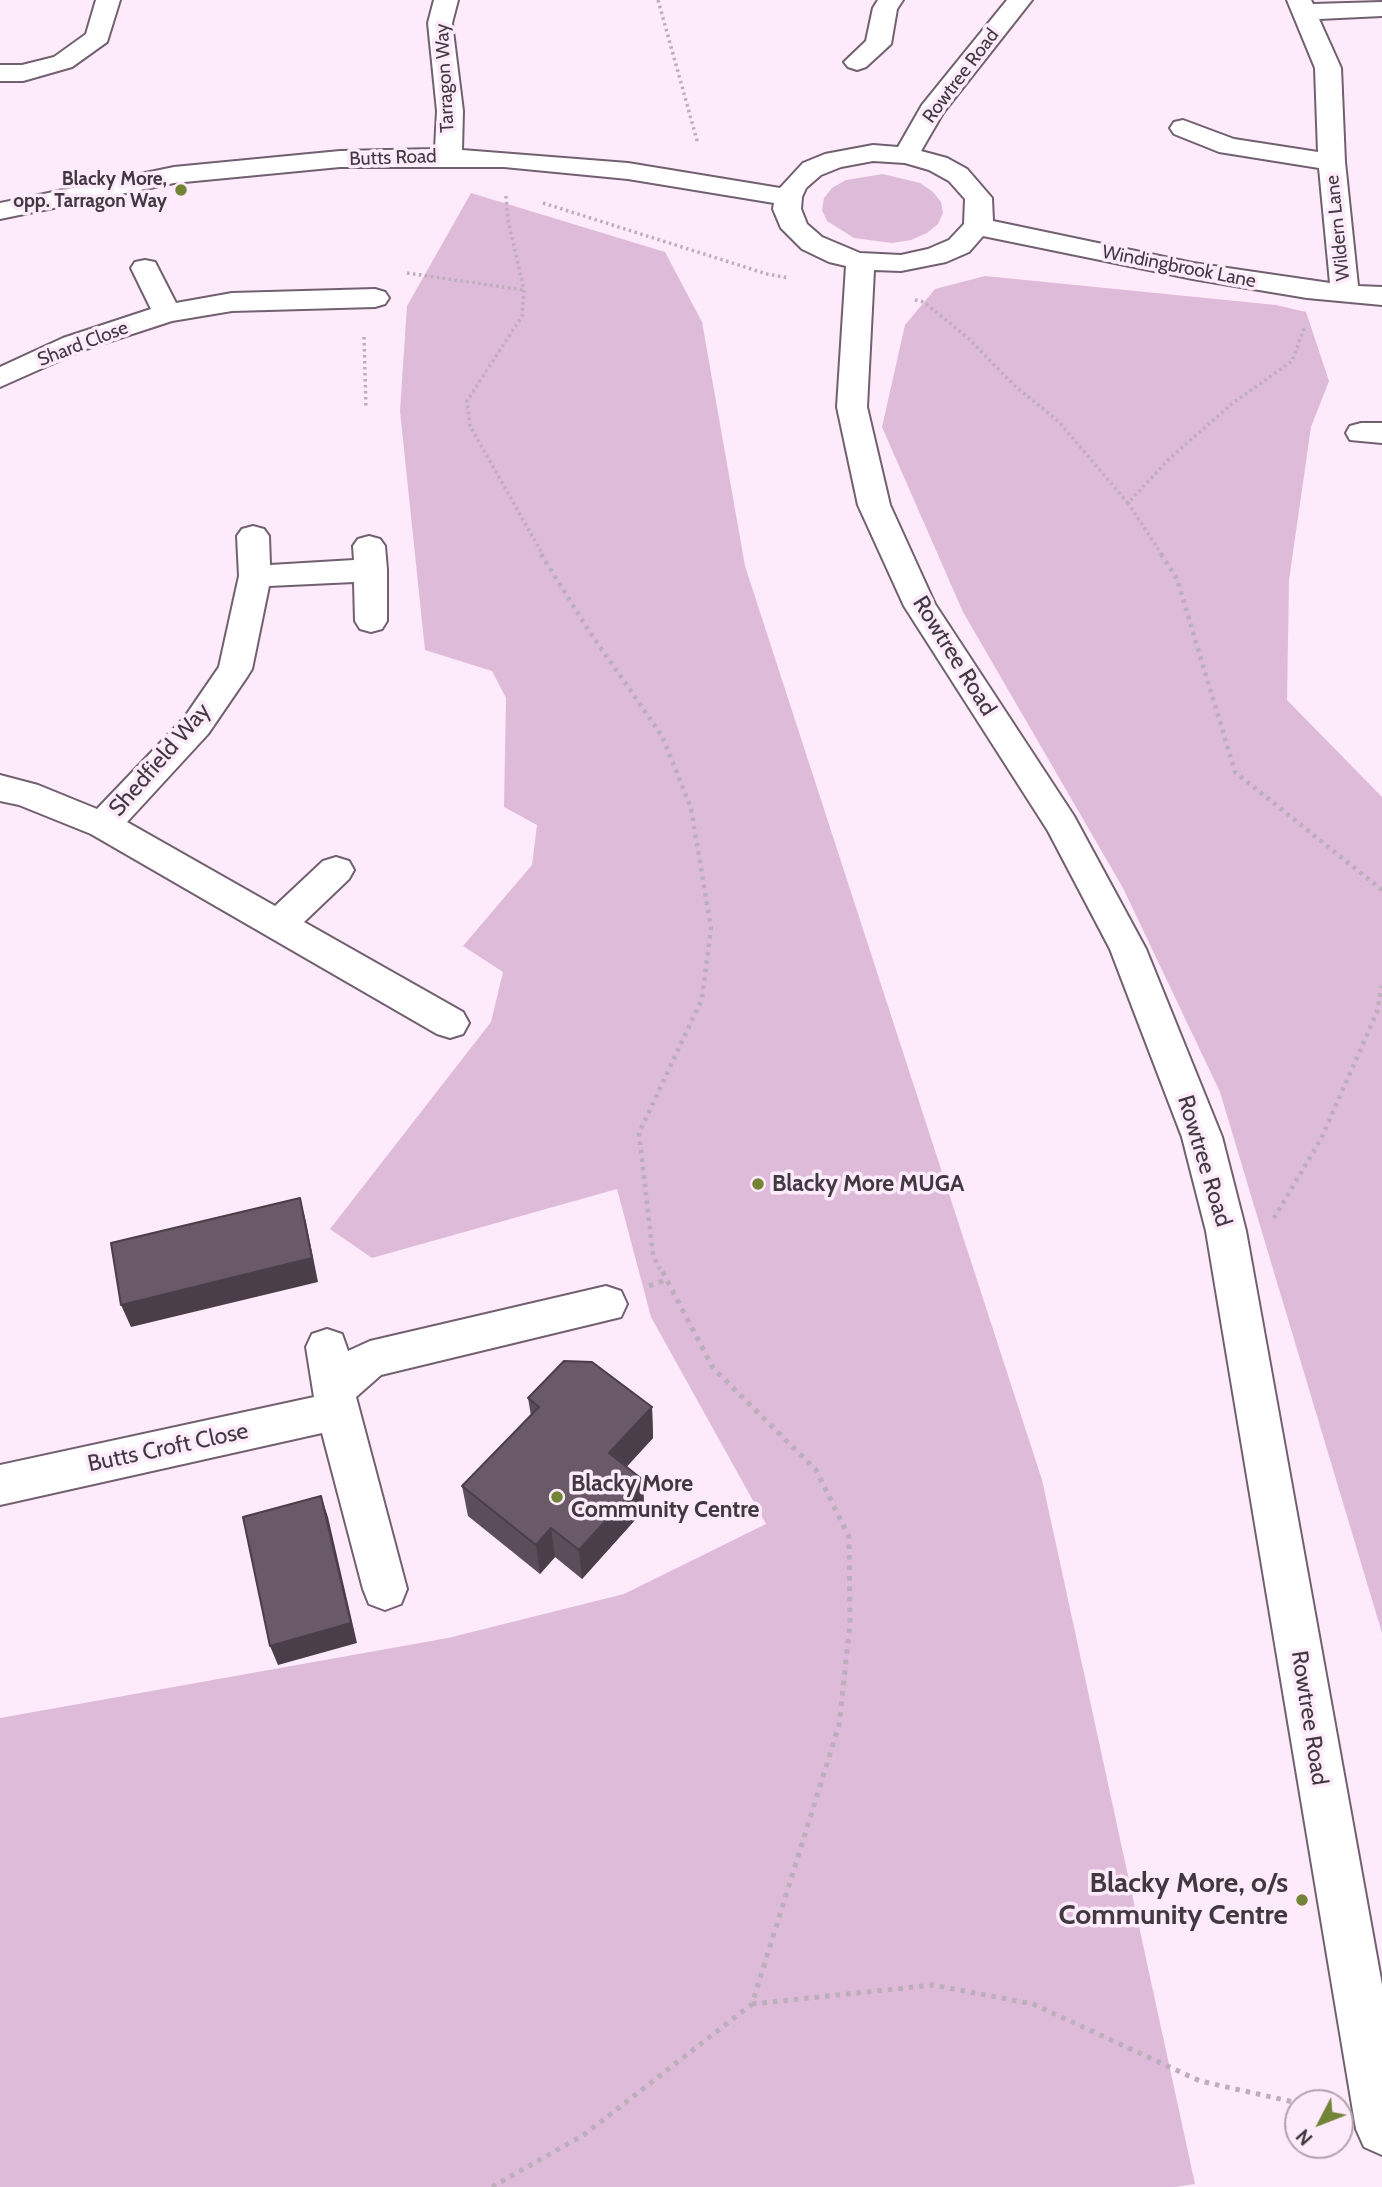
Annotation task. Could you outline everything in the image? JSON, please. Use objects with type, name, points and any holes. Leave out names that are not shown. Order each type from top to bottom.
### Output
[{"type":"street","points":[[0,73],[23,73],[63,62],[98,37],[108,0]]},
{"type":"street","name":"Tarragon Way","points":[[446,0],[440,23],[450,111],[448,157]]},
{"type":"street","points":[[857,62],[878,44],[885,8],[891,0]]},
{"type":"street","name":"Rowtree Road","points":[[906,155],[931,111],[1020,0]]},
{"type":"street","name":"Wildern Lane","points":[[1345,294],[1332,162],[1328,68],[1302,6],[1382,9]]},
{"type":"street","name":"Wildern Lane","points":[[1183,128],[1227,146],[1332,162]]},
{"type":"street","points":[[873,153],[906,155],[937,164],[958,175],[978,198],[980,219],[977,228],[959,246],[936,256],[901,263],[860,261],[839,256],[812,243],[804,236],[796,228],[788,209],[788,197],[795,184],[813,169],[834,160],[873,153]]},
{"type":"street","name":"Butts Road","points":[[0,211],[174,175],[340,159],[448,157],[504,159],[628,171],[788,197]]},
{"type":"street","name":"Windingbrook Lane","points":[[977,228],[1015,233],[1193,271],[1307,290],[1382,296]]},
{"type":"street","name":"Rowtree Road","points":[[860,261],[852,407],[874,505],[920,606],[1062,825],[1128,949],[1202,1137],[1226,1231],[1382,2129]]},
{"type":"street","points":[[145,268],[167,313]]},
{"type":"street","name":"Shard Close","points":[[0,378],[73,344],[167,313],[232,302],[375,298]]},
{"type":"street","name":"Shedfield Way","points":[[103,825],[196,726],[235,669],[255,576],[253,536]]},
{"type":"street","points":[[255,576],[333,572],[370,558],[371,621]]},
{"type":"street","name":"Shedfield Way","points":[[0,788],[26,794],[103,825],[450,1023]]},
{"type":"street","points":[[278,925],[336,870]]},
{"type":"street","points":[[335,1402],[348,1374],[370,1359],[606,1304]]},
{"type":"street","points":[[327,1348],[335,1402],[385,1589]]},
{"type":"street","name":"Butts Croft Close","points":[[0,1485],[335,1402]]},
{"type":"path","points":[[658,0],[701,154],[698,182]]},
{"type":"path","points":[[504,159],[508,220],[524,290],[522,316],[467,401],[470,426],[516,512],[589,631],[662,736],[691,808],[711,928],[702,999],[639,1133],[653,1255],[713,1368],[816,1470],[849,1537],[850,1624],[838,1725],[752,2004]]},
{"type":"path","points":[[1307,290],[1305,332],[1292,360],[1233,403],[1170,458],[1128,503],[1177,579],[1235,772],[1382,890]]},
{"type":"path","points":[[351,336],[365,337],[366,409]]},
{"type":"path","points":[[1226,1231],[1273,1218],[1321,1139],[1377,1012],[1382,986]]},
{"type":"path","points":[[492,2187],[584,2134],[752,2004],[933,1985],[1033,2004],[1200,2081],[1284,2100]]},
{"type":"shaded area","points":[[883,174],[920,183],[933,192],[941,202],[943,213],[938,224],[927,233],[911,240],[892,243],[854,238],[827,221],[822,210],[824,198],[832,188],[846,180]]},
{"type":"shaded area","points":[[471,193],[665,252],[702,322],[745,566],[1042,1480],[1195,2184],[1175,2187],[0,2187],[0,1718],[448,1638],[624,1594],[766,1524],[651,1317],[617,1189],[372,1258],[330,1229],[491,1022],[503,972],[463,946],[532,865],[537,825],[504,807],[506,698],[492,671],[425,650],[400,411],[407,306]]},
{"type":"shaded area","points":[[985,276],[1276,305],[1306,312],[1329,381],[1311,427],[1289,580],[1287,700],[1382,797],[1382,1633],[1220,1092],[1123,888],[963,612],[882,427],[905,325],[935,289]]},
{"type":"building","points":[[300,1198],[312,1258],[121,1305],[111,1243]]},
{"type":"building","name":"Blacky More Community Centre","points":[[564,1361],[592,1362],[652,1407],[609,1453],[643,1480],[579,1550],[551,1528],[536,1545],[462,1486],[539,1407],[528,1398]]},
{"type":"building","points":[[321,1496],[351,1623],[270,1646],[243,1517]]},
{"type":"place","name":"Blacky More, opp. Tarragon Way","points":[[181,190]]},
{"type":"place","name":"Blacky More MUGA","points":[[758,1184]]},
{"type":"place","name":"Blacky More Community Centre","points":[[557,1497]]},
{"type":"place","name":"Blacky More, o/s Community Centre","points":[[1302,1900]]}]
